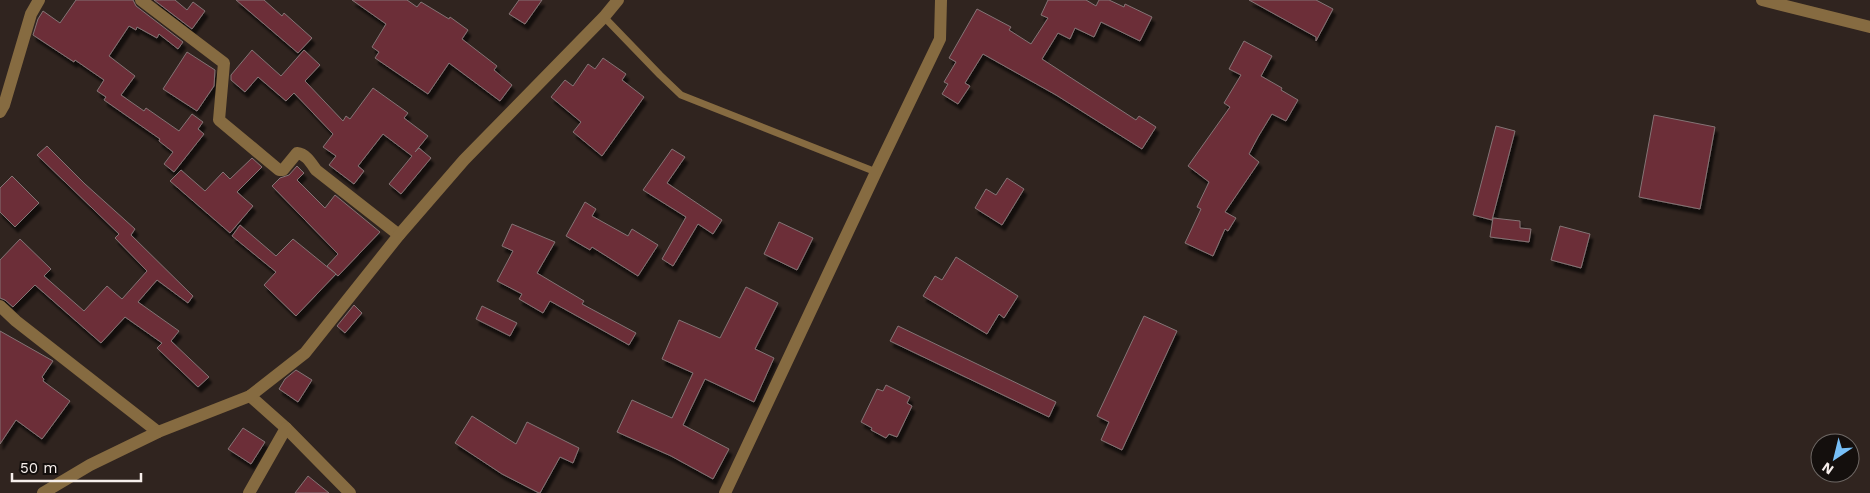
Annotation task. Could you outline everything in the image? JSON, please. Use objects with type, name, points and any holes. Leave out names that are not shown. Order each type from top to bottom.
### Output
[{"type":"street","points":[[0,112],[4,105],[31,14],[39,0]]},
{"type":"street","points":[[141,0],[224,63],[218,120],[280,170],[283,170],[297,153],[301,153],[316,170],[399,235]]},
{"type":"street","points":[[43,493],[90,465],[158,432],[250,396],[305,353],[399,235],[464,160],[604,17],[618,0]]},
{"type":"street","points":[[725,493],[940,39],[940,0]]},
{"type":"street","points":[[1762,0],[1805,5],[1870,27]]},
{"type":"street","points":[[0,306],[16,321],[158,432]]},
{"type":"street","points":[[250,396],[286,428],[350,493]]},
{"type":"street","points":[[249,493],[286,428]]},
{"type":"lane","points":[[604,17],[681,95],[876,172]]},
{"type":"building","points":[[76,0],[133,0],[136,6],[183,42],[178,49],[159,34],[157,38],[137,27],[136,30],[129,26],[109,56],[135,76],[121,95],[144,111],[146,108],[179,131],[192,114],[203,122],[198,129],[204,134],[174,172],[164,164],[173,152],[159,141],[160,139],[104,100],[106,97],[97,91],[104,80],[33,35],[38,19],[43,11],[60,23]]},
{"type":"building","points":[[154,0],[175,0],[187,10],[193,2],[205,11],[192,29]]},
{"type":"building","points":[[236,0],[264,0],[282,16],[284,13],[312,38],[298,53]]},
{"type":"building","points":[[352,0],[407,0],[417,7],[421,2],[449,19],[450,17],[468,30],[462,39],[497,66],[494,70],[512,85],[500,101],[449,63],[428,94],[375,58],[379,52],[372,47],[386,24]]},
{"type":"building","points":[[519,0],[542,0],[525,24],[509,14]]},
{"type":"building","points":[[1048,0],[1086,0],[1096,6],[1099,0],[1109,0],[1124,7],[1125,4],[1152,17],[1140,41],[1101,22],[1094,37],[1075,28],[1070,39],[1058,33],[1042,59],[1136,120],[1139,116],[1156,127],[1142,149],[1056,95],[983,54],[965,83],[970,86],[958,104],[942,94],[948,84],[944,82],[956,62],[949,58],[977,9],[1011,27],[1009,30],[1031,44],[1048,18],[1041,15]]},
{"type":"building","points":[[1249,0],[1316,0],[1333,9],[1316,41],[1316,37]]},
{"type":"building","points":[[1244,41],[1272,56],[1261,76],[1298,100],[1286,121],[1272,114],[1258,137],[1249,154],[1259,162],[1225,212],[1236,218],[1228,231],[1225,229],[1213,256],[1185,243],[1201,209],[1197,207],[1209,182],[1188,166],[1230,107],[1224,103],[1241,75],[1229,69]]},
{"type":"building","points":[[252,50],[281,76],[304,50],[320,65],[305,81],[343,121],[346,116],[350,119],[373,88],[408,113],[404,118],[428,136],[415,152],[419,148],[431,158],[401,194],[389,184],[412,156],[383,134],[358,166],[364,171],[354,184],[329,165],[336,156],[323,147],[333,134],[294,93],[286,101],[258,77],[245,92],[231,80],[231,75]]},
{"type":"building","points":[[187,52],[215,70],[214,86],[197,111],[163,89]]},
{"type":"building","points":[[603,58],[626,74],[622,80],[644,97],[602,156],[573,132],[581,122],[551,97],[565,80],[573,86],[588,64],[595,69]]},
{"type":"building","points":[[1654,115],[1715,127],[1700,209],[1639,197]]},
{"type":"building","points":[[1496,126],[1515,131],[1492,220],[1473,215]]},
{"type":"building","points":[[47,146],[85,184],[135,229],[131,235],[193,296],[188,303],[157,280],[138,302],[179,331],[171,341],[209,377],[198,387],[157,348],[162,343],[125,317],[101,343],[35,285],[13,307],[0,298],[0,260],[20,239],[51,269],[44,276],[84,311],[107,286],[122,299],[147,271],[115,238],[119,234],[37,155]]},
{"type":"building","points":[[672,149],[685,157],[667,183],[722,220],[713,234],[698,224],[673,266],[662,259],[686,217],[643,190]]},
{"type":"building","points":[[252,158],[262,167],[237,192],[253,206],[230,233],[170,181],[181,170],[205,191],[223,172],[230,179]]},
{"type":"building","points":[[297,166],[304,173],[297,180],[325,208],[335,195],[380,232],[338,276],[327,266],[338,254],[272,186],[280,178],[289,175]]},
{"type":"building","points":[[12,176],[39,203],[15,227],[0,212],[0,188]]},
{"type":"building","points":[[1007,178],[1024,189],[1002,225],[975,208],[986,189],[996,195]]},
{"type":"building","points":[[585,202],[596,209],[592,216],[628,236],[632,229],[658,245],[638,276],[592,247],[590,250],[566,236]]},
{"type":"building","points":[[1493,218],[1520,221],[1520,228],[1531,229],[1529,242],[1490,237]]},
{"type":"building","points":[[779,222],[813,238],[797,270],[764,254]]},
{"type":"building","points":[[512,224],[555,242],[537,273],[584,301],[582,304],[636,333],[629,345],[550,301],[543,313],[519,299],[522,294],[497,281],[513,251],[502,246]]},
{"type":"building","points":[[240,225],[276,256],[293,239],[336,274],[296,316],[264,285],[276,272],[232,236]]},
{"type":"building","points":[[1560,226],[1590,234],[1581,268],[1551,260]]},
{"type":"building","points":[[956,257],[1018,296],[1004,318],[999,314],[987,334],[923,296],[935,276],[942,280]]},
{"type":"building","points":[[746,287],[778,303],[755,349],[774,358],[754,402],[705,379],[683,425],[729,449],[713,479],[671,456],[617,432],[632,400],[672,418],[693,373],[662,359],[679,320],[720,338]]},
{"type":"building","points":[[354,305],[362,313],[345,333],[337,326]]},
{"type":"building","points":[[482,306],[517,323],[510,336],[476,319]]},
{"type":"building","points":[[1144,316],[1177,331],[1122,450],[1101,440],[1109,422],[1097,416]]},
{"type":"building","points":[[898,326],[1056,402],[1049,417],[890,341]]},
{"type":"building","points":[[0,331],[53,361],[42,377],[43,381],[70,401],[42,439],[16,420],[0,444]]},
{"type":"building","points":[[296,370],[312,380],[298,402],[279,389],[285,379]]},
{"type":"building","points":[[886,385],[910,397],[907,403],[912,406],[897,437],[889,434],[886,438],[861,422],[877,389],[883,391]]},
{"type":"building","points":[[472,416],[516,444],[527,422],[579,448],[573,463],[560,457],[539,493],[502,474],[455,443]]},
{"type":"building","points":[[243,428],[265,442],[251,464],[228,449]]},
{"type":"building","points":[[308,476],[329,493],[295,493]]}]
